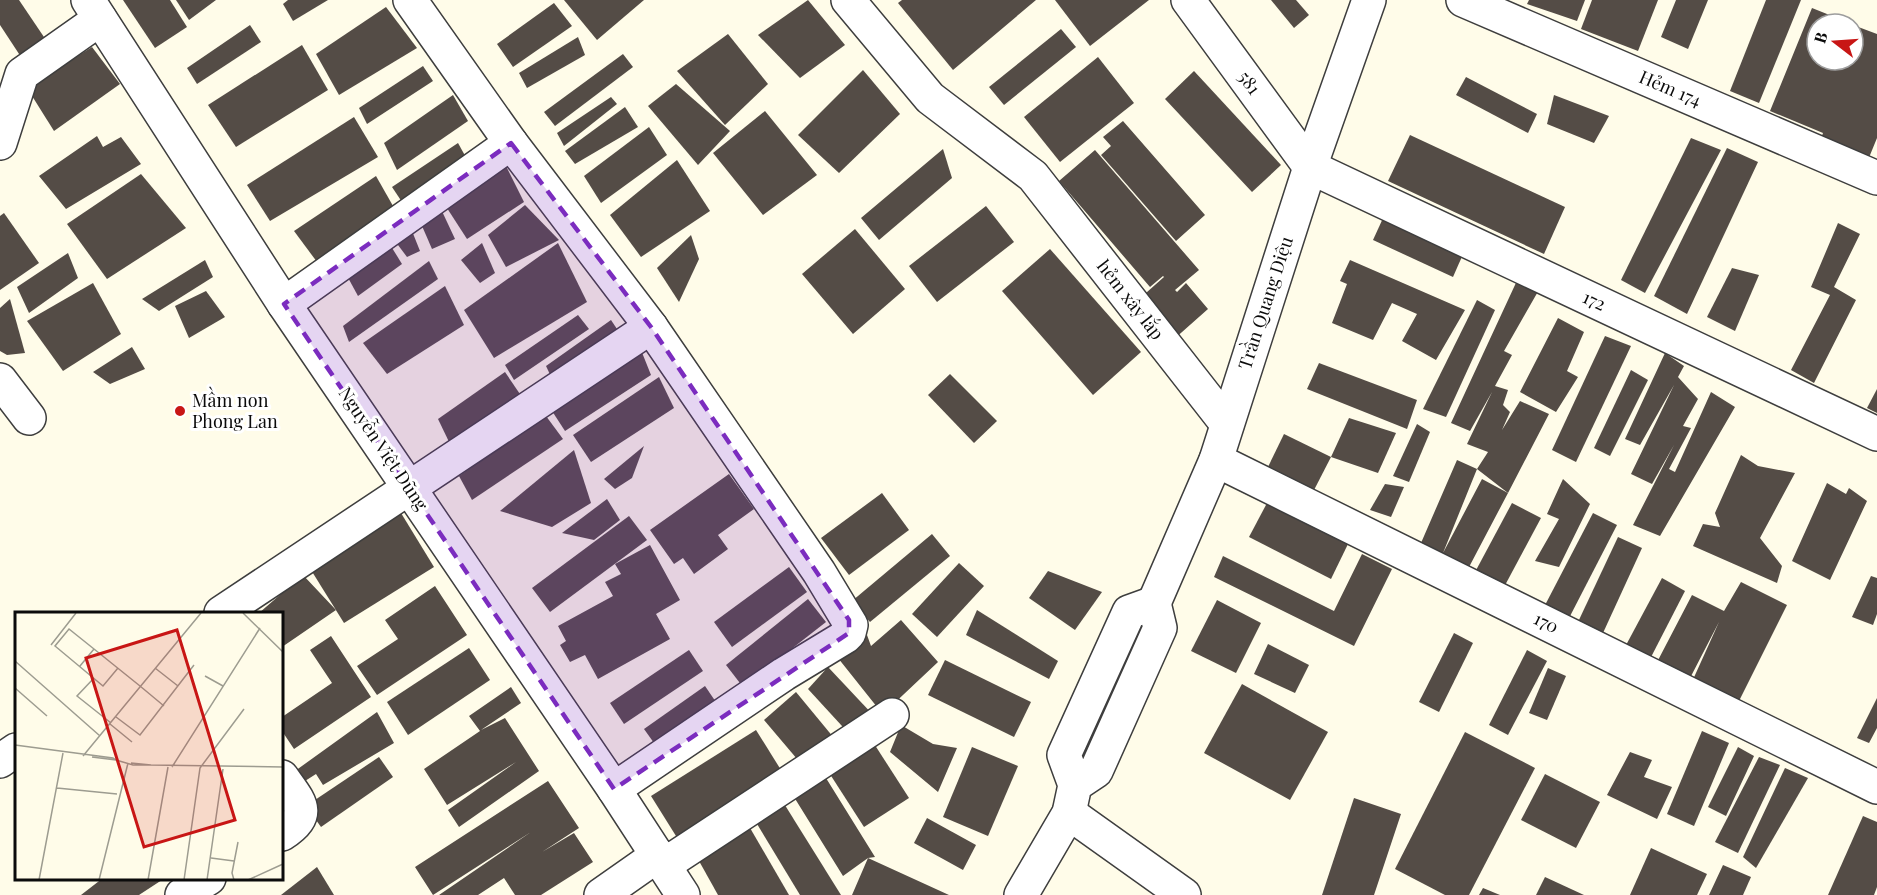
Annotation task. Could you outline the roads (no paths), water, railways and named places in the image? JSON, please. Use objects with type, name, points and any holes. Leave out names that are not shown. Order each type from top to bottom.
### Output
[{"type":"street","points":[[411,0],[511,143],[651,327],[819,572],[849,620],[851,630],[845,637],[784,674],[614,789]]},
{"type":"street","name":"hẻm xây lắp","points":[[848,0],[930,98],[1033,176],[1227,424]]},
{"type":"street","name":"581","points":[[1188,0],[1310,167]]},
{"type":"street","name":"Trần Quang Diệu","points":[[1021,895],[1072,799],[1096,771],[1160,628],[1154,603],[1216,460],[1310,167],[1369,0]]},
{"type":"street","name":"Hẻm 174","points":[[1463,0],[1877,178]]},
{"type":"street","points":[[0,143],[22,74],[94,10]]},
{"type":"street","name":"Nguyễn Việt Dũng","points":[[94,10],[284,304],[614,789],[683,895]]},
{"type":"street","points":[[284,304],[511,143]]},
{"type":"street","name":"172","points":[[1310,167],[1877,434]]},
{"type":"street","points":[[222,612],[651,327]]},
{"type":"street","points":[[0,380],[29,418]]},
{"type":"street","name":"170","points":[[1216,460],[1877,787]]},
{"type":"street","points":[[601,895],[892,715]]},
{"type":"street","points":[[0,761],[15,751]]},
{"type":"street","points":[[284,780],[300,802],[300,819],[297,825],[284,833]]},
{"type":"street","points":[[1072,799],[1184,895]]},
{"type":"place","name":"Mầm non Phong Lan","points":[[180,411]]}]
